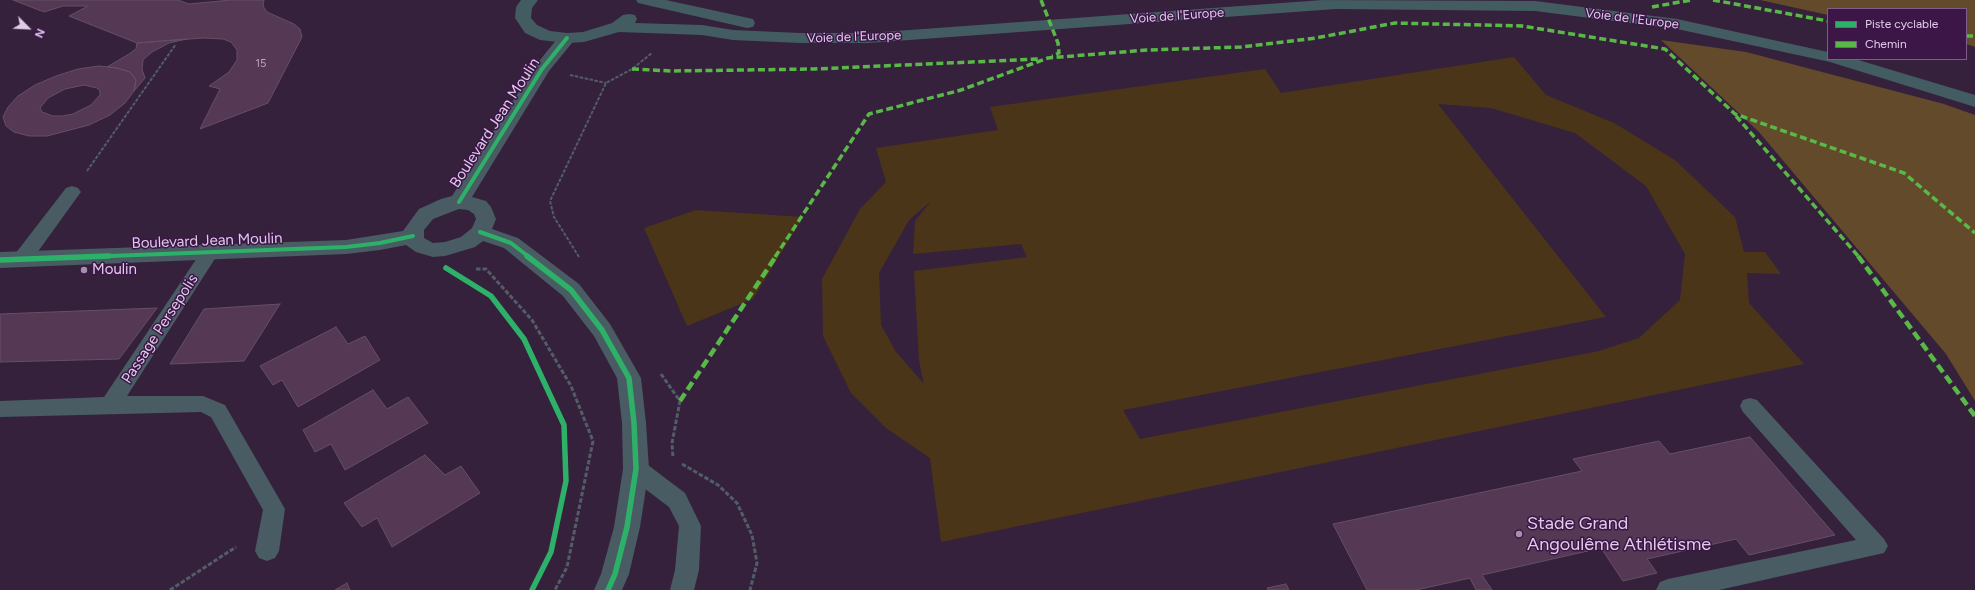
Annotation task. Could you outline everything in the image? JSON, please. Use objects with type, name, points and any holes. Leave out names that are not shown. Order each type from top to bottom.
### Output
[{"type":"main road","name":"Voie de l'Europe","points":[[530,0],[524,7],[524,18],[531,29],[546,36],[567,38],[584,37],[618,27],[702,30],[748,36],[868,38],[1336,4],[1527,6],[1677,24],[1827,57]]},
{"type":"main road","name":"Voie de l'Europe","points":[[618,27],[636,14],[644,0],[738,22],[806,27],[868,25],[1187,0]]},
{"type":"main road","name":"Voie de l'Europe","points":[[1603,0],[1673,9],[1827,44]]},
{"type":"main road","points":[[1840,60],[1975,101]]},
{"type":"main road","points":[[1884,60],[1975,87]]},
{"type":"street","name":"Boulevard Jean Moulin","points":[[459,202],[542,69],[567,38]]},
{"type":"street","points":[[459,202],[479,206],[484,212],[486,219],[480,232],[468,242],[445,249],[433,250],[416,243],[413,236],[414,229],[426,214],[448,204],[459,202]]},
{"type":"street","points":[[480,232],[511,243],[571,290],[602,330],[628,378],[634,423],[636,469],[627,527],[615,574],[608,590]]},
{"type":"street","name":"Boulevard Jean Moulin","points":[[0,260],[209,254],[346,247],[380,244],[413,236]]},
{"type":"lane","points":[[22,259],[72,192]]},
{"type":"lane","name":"Passage Persepolis","points":[[110,405],[209,254]]},
{"type":"lane","name":"Passage Persepolis","points":[[0,409],[110,405],[203,404],[218,411],[274,509],[267,551]]},
{"type":"lane","points":[[1668,590],[1876,546],[1750,406]]},
{"type":"lane","points":[[636,469],[677,500],[690,526],[687,570],[682,590]]},
{"type":"path","points":[[72,192],[176,44]]},
{"type":"path","points":[[542,69],[606,83]]},
{"type":"path","points":[[581,260],[554,217],[550,202],[606,83],[632,69]]},
{"type":"path","points":[[472,269],[486,269],[532,320],[571,386],[592,441],[567,567],[555,590]]},
{"type":"path","points":[[658,369],[680,401],[672,443],[673,458],[718,485],[738,503],[752,535],[757,563],[750,590]]},
{"type":"path","points":[[170,590],[271,525]]},
{"type":"shaded area","points":[[1760,0],[1975,0],[1975,47],[1967,44],[1967,8],[1827,8],[1827,15]]},
{"type":"shaded area","points":[[1661,40],[1746,52],[1944,104],[1975,115],[1975,401],[1946,354],[1759,132]]},
{"type":"shaded area","points":[[1514,57],[1546,95],[1614,123],[1675,160],[1735,217],[1744,252],[1765,252],[1781,274],[1747,273],[1749,303],[1804,364],[941,542],[930,458],[886,428],[851,393],[823,336],[822,279],[860,209],[886,182],[876,148],[998,130],[990,107],[1265,69],[1281,93]],"holes":[[[1438,104],[1491,108],[1575,133],[1646,186],[1685,254],[1680,300],[1639,338],[1599,351],[1140,439],[1123,410],[1606,317]],[[931,201],[915,221],[913,254],[1021,244],[1027,257],[914,271],[919,361],[924,384],[896,352],[881,325],[879,273],[909,220]]]},
{"type":"shaded area","points":[[696,210],[803,217],[753,299],[687,326],[644,228]]},
{"type":"building","points":[[13,0],[178,0],[189,4],[231,0],[264,0],[263,6],[267,12],[294,24],[300,29],[302,37],[268,103],[200,129],[220,89],[209,86],[229,72],[237,60],[237,50],[231,42],[223,39],[203,38],[137,43],[69,16],[88,6],[63,6],[44,12]]},
{"type":"building","points":[[187,39],[169,43],[152,52],[143,60],[142,69],[145,78],[134,91],[136,80],[130,72],[107,67],[136,49],[137,43]]},
{"type":"building","points":[[99,66],[117,68],[130,72],[136,80],[134,91],[125,103],[110,115],[89,125],[47,136],[29,136],[14,132],[6,126],[3,117],[8,107],[18,96],[35,85],[78,69]],"holes":[[[84,85],[97,88],[100,91],[100,95],[91,105],[73,114],[53,116],[42,112],[40,108],[48,98],[65,89]]]},
{"type":"building","points":[[280,304],[244,361],[170,364],[204,309]]},
{"type":"building","points":[[157,308],[119,359],[0,362],[0,314]]},
{"type":"building","points":[[336,327],[348,344],[365,336],[380,360],[298,407],[282,380],[273,385],[260,366]]},
{"type":"building","points":[[373,390],[387,409],[408,397],[428,423],[345,470],[331,444],[315,452],[303,430]]},
{"type":"building","points":[[1750,437],[1835,535],[1749,555],[1736,539],[1647,559],[1657,573],[1623,581],[1601,548],[1482,575],[1492,590],[1476,590],[1470,578],[1416,590],[1367,590],[1333,524],[1582,471],[1573,459],[1659,441],[1670,454]]},
{"type":"building","points":[[425,455],[445,475],[461,466],[480,493],[392,547],[377,518],[362,527],[344,503]]},
{"type":"building","points":[[347,583],[350,590],[335,590]]},
{"type":"building","points":[[1286,584],[1289,590],[1268,590],[1267,588]]},
{"type":"marked path","points":[[1041,0],[1058,43],[1059,53],[1052,56]]},
{"type":"marked path","points":[[1652,7],[1691,0]]},
{"type":"marked path","points":[[1713,0],[1827,21]]},
{"type":"marked path","points":[[680,401],[869,114],[961,90],[1048,58],[1147,50],[1241,47],[1316,38],[1395,23],[1522,26],[1665,49],[1735,114],[1904,173],[1975,233]]},
{"type":"marked path","points":[[1967,36],[1975,36]]},
{"type":"marked path","points":[[632,69],[672,71],[814,69],[1039,59]]},
{"type":"marked path","points":[[1736,116],[1853,249],[1975,416]]},
{"type":"cycle path","points":[[459,202],[542,69],[567,38]]},
{"type":"cycle path","points":[[480,232],[511,243],[571,290],[602,330],[629,378],[634,423],[636,469],[627,527],[615,574],[608,590]]},
{"type":"cycle path","points":[[0,260],[346,247],[380,243],[413,236]]},
{"type":"cycle path","points":[[446,268],[491,296],[524,339],[564,425],[566,481],[551,552],[532,590]]},
{"type":"place","name":"Moulin","points":[[84,270]]},
{"type":"place","name":"Stade Grand Angoulême Athlétisme","points":[[1519,534]]}]
